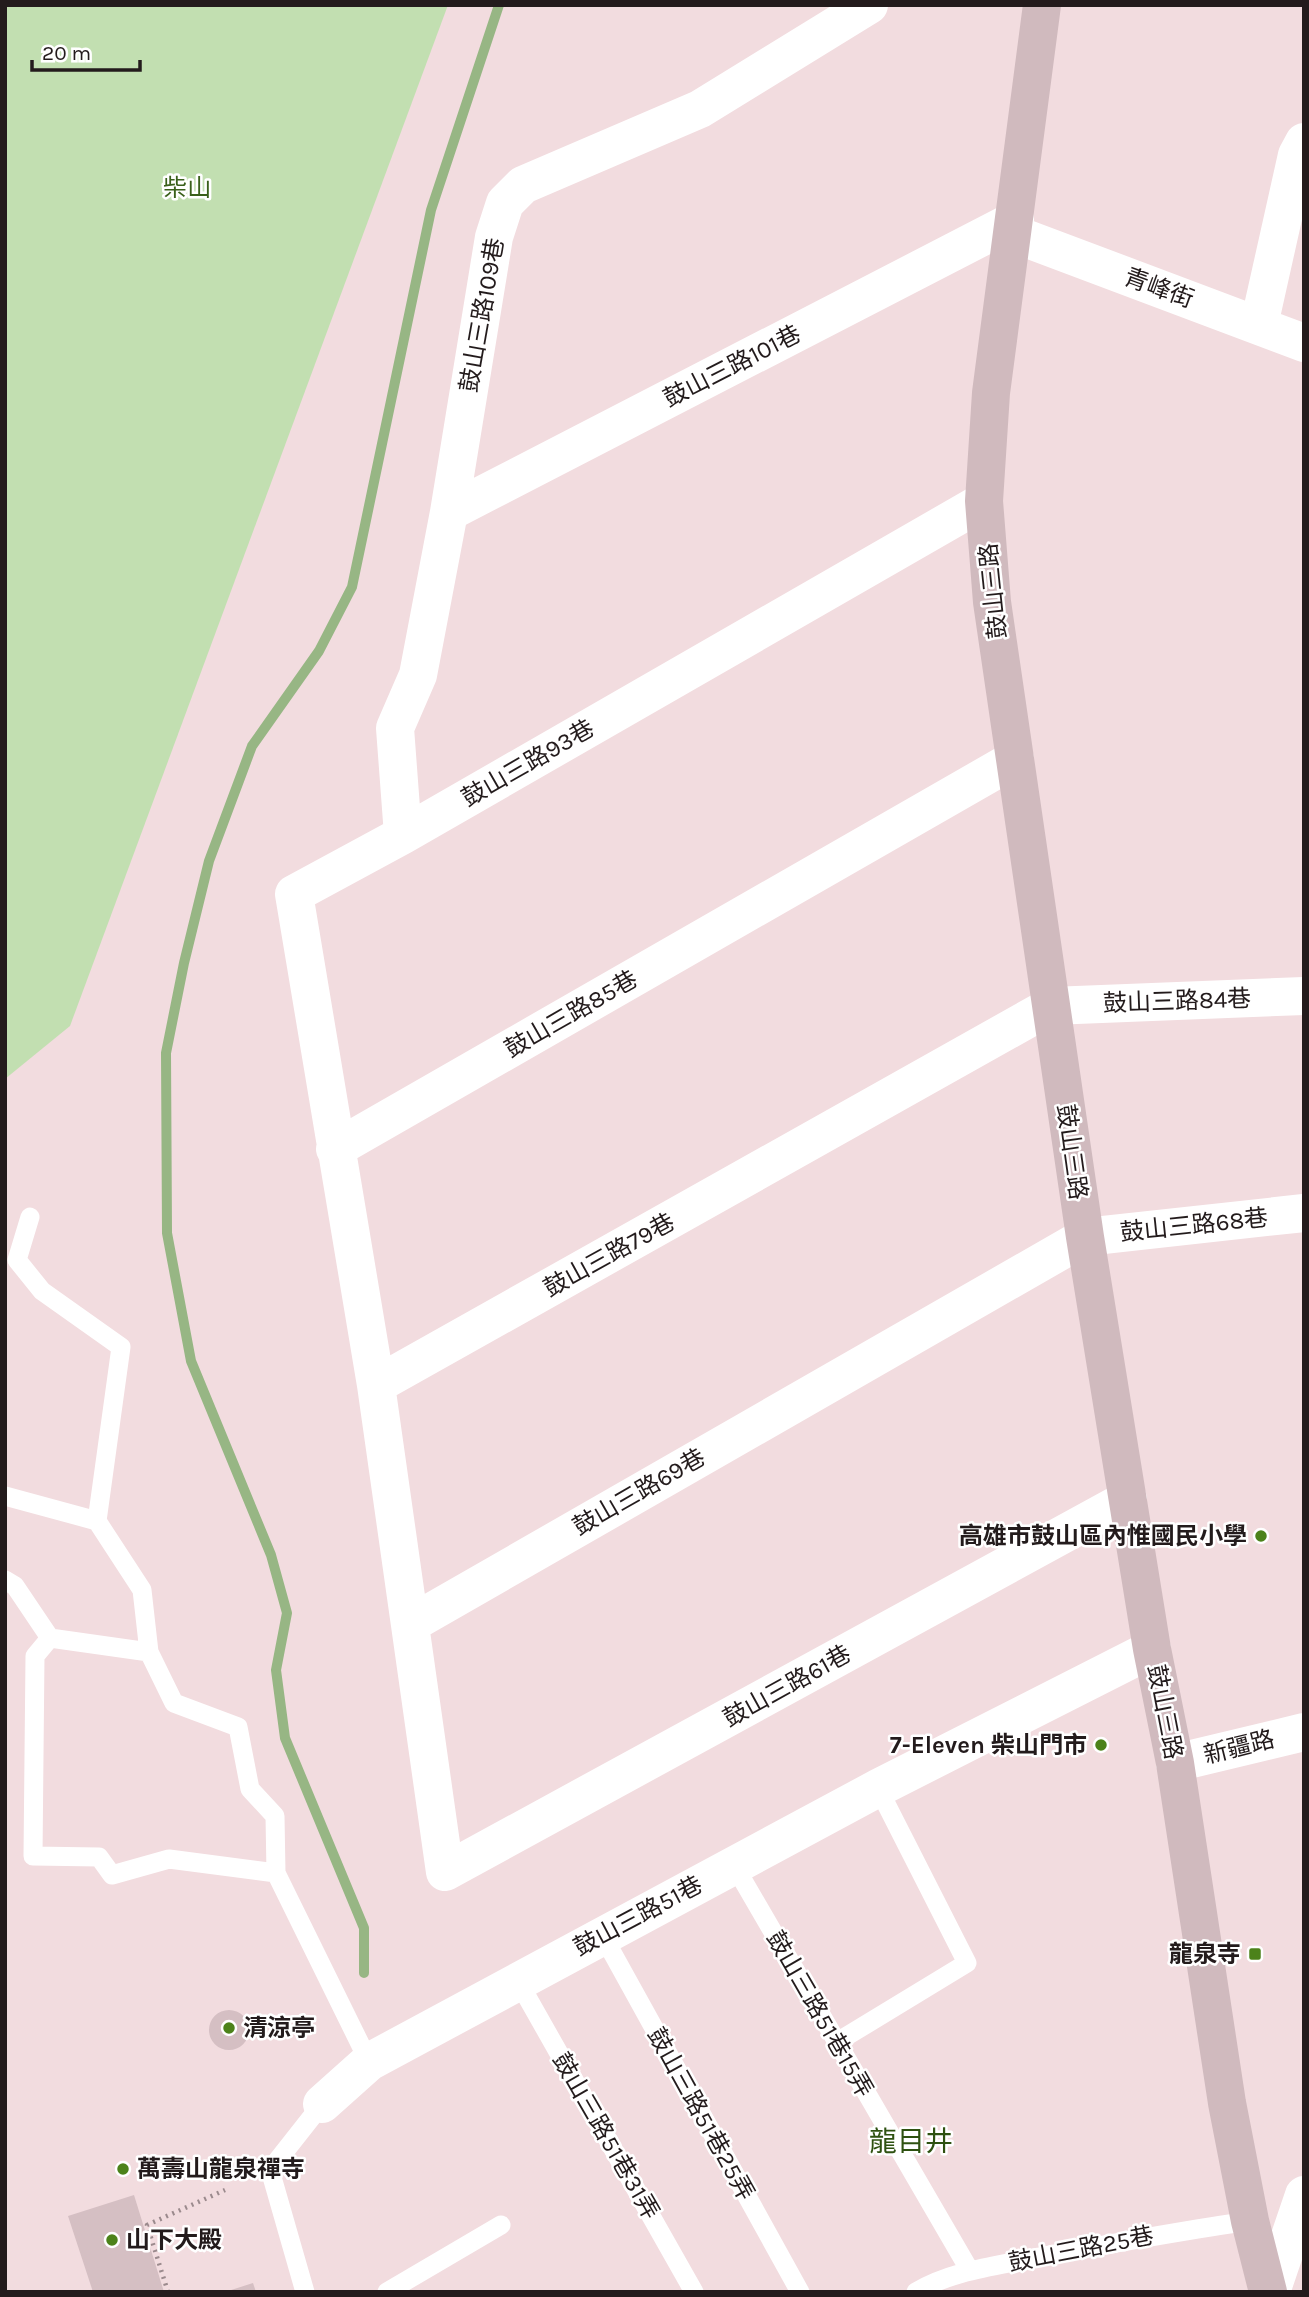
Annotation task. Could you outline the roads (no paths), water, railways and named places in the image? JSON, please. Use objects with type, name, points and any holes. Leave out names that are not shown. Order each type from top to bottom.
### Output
[{"type":"street","name":"鼓山三路109巷","points":[[403,835],[395,728],[418,675],[449,512],[494,237],[505,204],[523,185],[700,109],[869,5]]},
{"type":"street","name":"鼓山三路","points":[[1042,5],[991,393],[984,501],[992,602],[1085,1237],[1152,1648],[1175,1763],[1227,2103],[1250,2221],[1269,2292]]},
{"type":"street","points":[[1259,325],[1302,152]]},
{"type":"street","name":"鼓山三路101巷","points":[[449,512],[1014,227]]},
{"type":"street","name":"青峰街","points":[[1014,227],[1304,343]]},
{"type":"street","name":"鼓山三路93巷","points":[[335,1149],[294,894],[403,835],[984,501]]},
{"type":"street","name":"鼓山三路85巷","points":[[335,1149],[1015,759]]},
{"type":"street","name":"鼓山三路84巷","points":[[1051,1006],[1304,996]]},
{"type":"street","name":"鼓山三路79巷","points":[[376,1385],[1051,1006]]},
{"type":"street","points":[[335,1149],[376,1385],[412,1623]]},
{"type":"street","name":"鼓山三路68巷","points":[[1085,1237],[1304,1213]]},
{"type":"street","name":"鼓山三路69巷","points":[[412,1623],[1085,1237]]},
{"type":"street","name":"鼓山三路61巷","points":[[412,1623],[445,1872],[1128,1499]]},
{"type":"street","name":"鼓山三路51巷","points":[[322,2104],[369,2062],[878,1788],[1152,1648]]},
{"type":"street","name":"新疆路","points":[[1175,1763],[1304,1732]]},
{"type":"street","points":[[1269,2292],[1304,2195]]},
{"type":"lane","points":[[30,1217],[17,1260],[42,1291],[121,1347],[97,1521],[142,1590],[149,1652],[174,1703],[237,1727],[250,1789],[275,1816],[276,1873],[369,2062]]},
{"type":"lane","points":[[5,1496],[97,1521]]},
{"type":"lane","points":[[5,1580],[16,1586],[50,1638],[149,1652]]},
{"type":"lane","points":[[50,1638],[35,1656],[33,1856],[99,1857],[112,1875],[169,1859],[276,1873]]},
{"type":"lane","points":[[837,2042],[967,1963],[878,1788]]},
{"type":"lane","name":"鼓山三路51巷15弄","points":[[734,1865],[970,2271]]},
{"type":"lane","name":"鼓山三路51巷25弄","points":[[603,1936],[800,2292]]},
{"type":"lane","name":"鼓山三路51巷31弄","points":[[518,1981],[694,2292]]},
{"type":"lane","name":"鼓山三路51巷","points":[[305,2292],[270,2170],[322,2104]]},
{"type":"lane","name":"鼓山三路25巷","points":[[916,2292],[934,2281],[970,2271],[1167,2232],[1250,2221]]},
{"type":"lane","points":[[387,2292],[500,2225]]},
{"type":"waterway","points":[[364,1973],[364,1928],[285,1738],[276,1670],[287,1613],[271,1555],[191,1361],[167,1233],[166,1053],[184,963],[209,861],[252,746],[319,651],[352,587],[431,210],[499,5]]},
{"type":"place","name":"高雄市鼓山區內惟國民小學","points":[[1261,1536]]},
{"type":"place","name":"7-Eleven 柴山門市","points":[[1101,1745]]},
{"type":"place","name":"龍泉寺","points":[[1255,1954]]},
{"type":"place","name":"清涼亭","points":[[229,2028]]},
{"type":"place","name":"萬壽山龍泉禪寺","points":[[123,2169]]},
{"type":"place","name":"山下大殿","points":[[112,2240]]},
{"type":"district","name":"龍目井","points":[[911,2141]]},
{"type":"park label","name":"柴山","points":[[187,188]]}]
